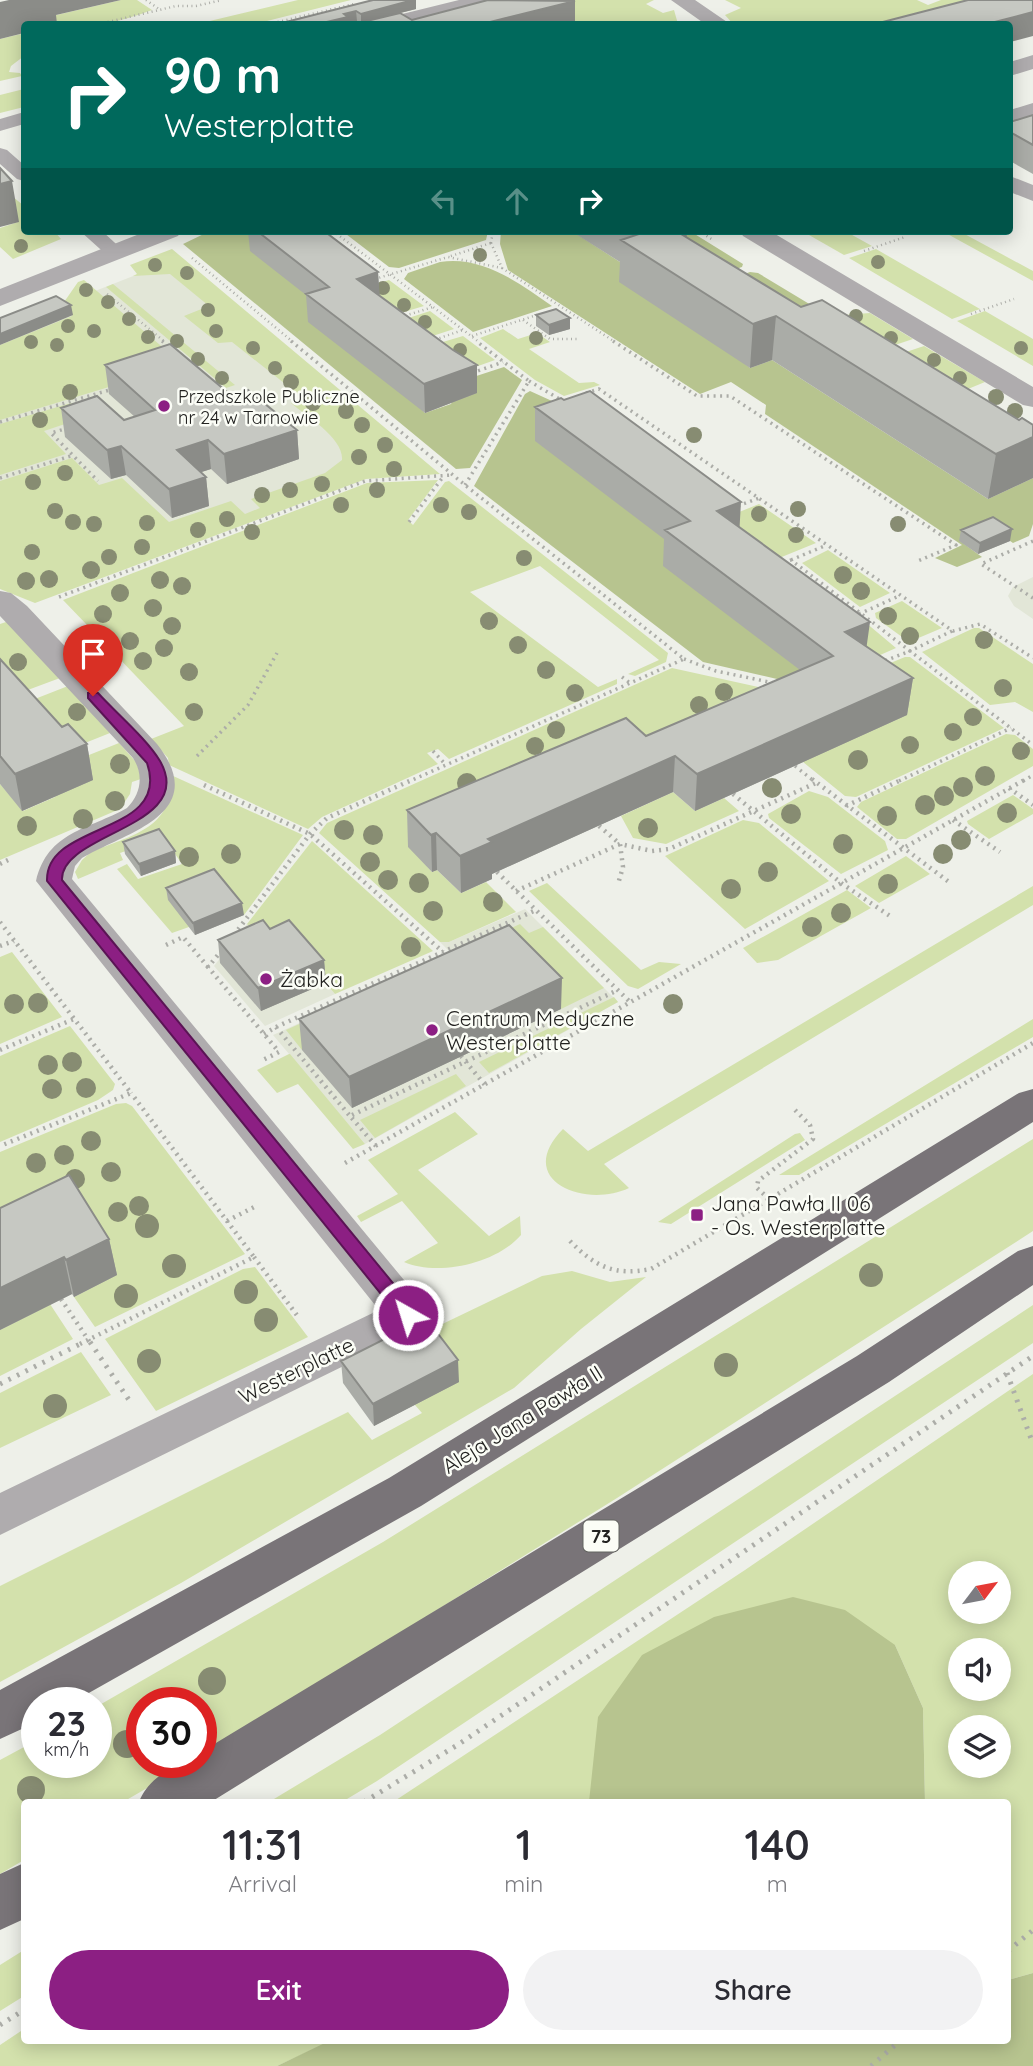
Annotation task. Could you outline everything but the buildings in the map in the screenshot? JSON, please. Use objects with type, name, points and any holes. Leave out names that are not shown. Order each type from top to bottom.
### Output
[{"type":"main road","name":"Aleja Jana Pawła II","points":[[0,1716],[405,1492],[1033,1103]]},
{"type":"main road","name":"73","points":[[170,1799],[873,1369],[1033,1263]]},
{"type":"main road","points":[[0,1903],[21,1891]]},
{"type":"street","points":[[681,0],[714,21]]},
{"type":"street","points":[[1013,68],[1033,62]]},
{"type":"street","points":[[1013,116],[1033,110]]},
{"type":"street","points":[[1013,184],[1033,194]]},
{"type":"street","points":[[0,298],[160,235]]},
{"type":"street","points":[[759,235],[1033,399]]},
{"type":"street","points":[[8,606],[168,774]]},
{"type":"street","name":"Westerplatte","points":[[0,1515],[408,1315],[54,881],[54,871],[65,853],[142,814],[168,774]]},
{"type":"lane","points":[[396,21],[479,0]]},
{"type":"lane","points":[[0,125],[21,119]]},
{"type":"lane","points":[[0,153],[21,172]]},
{"type":"lane","points":[[95,235],[116,253]]},
{"type":"path","points":[[146,0],[160,10]]},
{"type":"path","points":[[112,21],[222,0]]},
{"type":"path","points":[[282,21],[364,1]]},
{"type":"path","points":[[167,235],[465,485],[684,659],[716,671],[785,685]]},
{"type":"path","points":[[338,235],[529,381],[563,401]]},
{"type":"path","points":[[492,235],[491,243],[502,268]]},
{"type":"path","points":[[369,281],[491,243]]},
{"type":"path","points":[[345,251],[356,248]]},
{"type":"path","points":[[448,257],[502,268],[697,396],[730,396],[956,545],[918,561]]},
{"type":"path","points":[[101,289],[172,349]]},
{"type":"path","points":[[394,319],[433,307]]},
{"type":"path","points":[[472,336],[561,308]]},
{"type":"path","points":[[523,320],[550,339],[580,339]]},
{"type":"path","points":[[425,343],[464,330]]},
{"type":"path","points":[[466,374],[504,362]]},
{"type":"path","points":[[465,485],[529,381]]},
{"type":"path","points":[[0,422],[122,386]]},
{"type":"path","points":[[575,397],[599,389],[953,631]]},
{"type":"path","points":[[78,399],[89,408]]},
{"type":"path","points":[[75,425],[51,433],[98,481]]},
{"type":"path","points":[[653,438],[664,434]]},
{"type":"path","points":[[0,478],[74,455]]},
{"type":"path","points":[[704,473],[715,469]]},
{"type":"path","points":[[8,606],[365,481],[453,475]]},
{"type":"path","points":[[409,522],[443,476]]},
{"type":"path","points":[[735,508],[759,498]]},
{"type":"path","points":[[1033,535],[1033,541],[981,564],[1033,598]]},
{"type":"path","points":[[778,565],[827,545]]},
{"type":"path","points":[[790,560],[1033,745]]},
{"type":"path","points":[[849,618],[900,595]]},
{"type":"path","points":[[873,665],[953,631],[980,624],[1033,658]]},
{"type":"path","points":[[277,653],[248,705],[168,774],[310,834],[443,952]]},
{"type":"path","points":[[218,1082],[279,1052],[208,967],[310,834],[327,818],[684,659]]},
{"type":"path","points":[[622,677],[630,683]]},
{"type":"path","points":[[846,806],[1012,728]]},
{"type":"path","points":[[433,751],[446,765]]},
{"type":"path","points":[[795,766],[901,849],[949,882]]},
{"type":"path","points":[[227,1221],[376,1146],[1033,775]]},
{"type":"path","points":[[599,826],[620,844],[660,851],[816,783]]},
{"type":"path","points":[[1009,788],[1033,804]]},
{"type":"path","points":[[733,794],[841,883],[890,916]]},
{"type":"path","points":[[953,820],[1000,852]]},
{"type":"path","points":[[618,884],[623,867],[620,844]]},
{"type":"path","points":[[516,891],[620,844]]},
{"type":"path","points":[[497,872],[630,1002]]},
{"type":"path","points":[[264,1034],[536,911]]},
{"type":"path","points":[[0,922],[254,1257],[0,1384]]},
{"type":"path","points":[[0,946],[14,940]]},
{"type":"path","points":[[350,1116],[618,990]]},
{"type":"path","points":[[0,1050],[74,1018]]},
{"type":"path","points":[[276,1027],[376,1146]]},
{"type":"path","points":[[570,1241],[593,1265],[618,1273],[651,1269],[1033,1043]]},
{"type":"path","points":[[461,1056],[485,1085]]},
{"type":"path","points":[[0,1146],[131,1093]]},
{"type":"path","points":[[769,1199],[757,1188],[758,1181],[813,1139],[810,1125],[794,1109]]},
{"type":"path","points":[[61,1299],[155,1439]]},
{"type":"path","points":[[369,1799],[459,1744],[1033,1356]]},
{"type":"path","points":[[1007,1373],[1033,1444]]},
{"type":"path","points":[[1011,1948],[1033,1930]]},
{"type":"path","points":[[0,2025],[21,2012]]},
{"type":"path","points":[[871,2066],[896,2044]]},
{"type":"shaded area","name":"Przedszkole Publiczne nr 24 w Tarnowie","points":[[175,270],[395,465],[32,598],[0,585],[0,348],[90,293],[146,271]]},
{"type":"shaded area","points":[[1033,577],[1033,619],[1014,606],[1008,596],[1013,587]]},
{"type":"shaded area","points":[[525,909],[618,1002],[365,1144],[273,1035],[452,954],[440,942],[449,942]]},
{"type":"shaded area","points":[[247,924],[263,942],[290,942],[335,994],[265,1026],[214,966]]},
{"type":"green space","points":[[121,0],[137,0],[152,10],[118,21],[55,21],[48,17]]},
{"type":"green space","points":[[298,0],[351,0],[267,21],[210,21]]},
{"type":"green space","points":[[495,0],[654,0],[646,4],[663,13],[674,10],[677,21],[414,21]]},
{"type":"green space","points":[[725,0],[917,0],[928,5],[941,0],[1033,0],[1033,6],[976,21],[730,21],[725,15],[741,8]]},
{"type":"green space","points":[[21,34],[21,58],[11,66],[9,72],[20,73],[21,76],[0,81],[0,39]]},
{"type":"green space","points":[[21,90],[21,108],[0,113],[0,95]]},
{"type":"green space","points":[[0,186],[21,204],[21,235],[58,235],[61,239],[13,259],[0,247],[0,228],[18,222]]},
{"type":"green space","points":[[202,235],[330,235],[346,247],[319,255],[331,315],[425,413],[451,404],[461,381],[504,367],[522,380],[470,468],[456,469],[183,244]]},
{"type":"green space","points":[[347,235],[487,235],[486,240],[399,268],[389,267]]},
{"type":"green space","points":[[501,235],[578,235],[640,275],[750,368],[772,360],[988,499],[1033,478],[1033,524],[1029,536],[1013,543],[991,528],[960,541],[982,557],[957,567],[935,558],[962,545],[765,414],[766,405],[731,382],[700,394],[508,270],[500,244]]},
{"type":"green space","points":[[684,235],[696,235],[743,264],[742,267],[703,280]]},
{"type":"green space","points":[[809,235],[852,235],[872,246],[844,255]]},
{"type":"green space","points":[[949,235],[966,235],[1033,271],[1033,281]]},
{"type":"green space","points":[[172,249],[440,474],[366,479],[35,603],[0,589],[0,481],[72,458],[99,485],[122,478],[169,522],[231,501],[245,514],[260,508],[251,499],[325,473],[342,460],[341,452],[331,436],[291,403],[303,398],[232,342],[218,343],[184,316],[209,306],[170,274],[133,276],[137,274],[130,265]]},
{"type":"green space","points":[[876,249],[980,309],[952,319],[849,258]]},
{"type":"green space","points":[[456,261],[486,267],[514,281],[552,306],[473,332],[404,279],[408,273],[440,262]]},
{"type":"green space","points":[[750,272],[758,273],[811,305],[769,321],[699,290]]},
{"type":"green space","points":[[84,280],[215,392],[175,367],[0,420],[0,345],[72,316],[62,305],[78,282]]},
{"type":"green space","points":[[389,280],[424,306],[377,320],[363,288]]},
{"type":"green space","points":[[113,284],[235,385],[226,388],[106,287]]},
{"type":"green space","points":[[430,311],[454,329],[408,344],[384,326]]},
{"type":"green space","points":[[985,311],[1033,339],[1033,366],[957,321]]},
{"type":"green space","points":[[870,313],[913,339],[895,345],[844,315]]},
{"type":"green space","points":[[503,329],[518,339],[537,333],[550,342],[529,349],[579,383],[594,382],[600,385],[564,396],[535,380],[480,338]]},
{"type":"green space","points":[[463,336],[495,360],[450,376],[416,350]]},
{"type":"green space","points":[[924,346],[985,382],[968,389],[906,352]]},
{"type":"green space","points":[[530,391],[563,406],[687,557],[814,681],[803,685],[703,662],[474,486],[525,394]]},
{"type":"green space","points":[[71,403],[86,417],[44,431],[66,454],[0,475],[0,424]]},
{"type":"green space","points":[[438,480],[408,520],[413,525],[445,482],[449,481],[668,653],[666,662],[635,676],[628,674],[659,660],[540,566],[470,592],[598,687],[617,679],[617,684],[449,759],[438,749],[427,753],[438,764],[322,817],[308,829],[169,765],[168,758],[151,739],[184,726],[63,600],[367,483]]},
{"type":"green space","points":[[759,504],[816,543],[767,563],[717,521]]},
{"type":"green space","points":[[828,550],[890,593],[860,607],[802,563]]},
{"type":"green space","points":[[902,601],[942,628],[909,642],[876,618],[875,613]]},
{"type":"green space","points":[[9,621],[60,678],[9,697],[0,687],[0,624]]},
{"type":"green space","points":[[865,622],[896,648],[844,671]]},
{"type":"green space","points":[[979,628],[1033,664],[1033,712],[1015,702],[990,705],[922,652]]},
{"type":"green space","points":[[910,657],[1004,728],[856,797],[845,796],[803,762],[854,678]]},
{"type":"green space","points":[[672,668],[813,699],[409,846],[432,872],[437,870],[461,893],[486,882],[516,912],[449,942],[440,942],[319,833],[327,823]]},
{"type":"green space","points":[[68,686],[110,733],[60,753],[17,706]]},
{"type":"green space","points":[[1006,734],[1015,735],[1033,749],[1033,766],[906,839],[897,839],[857,807],[861,802]]},
{"type":"green space","points":[[119,743],[137,763],[141,779],[132,782],[130,794],[120,809],[0,860],[0,784],[23,811],[55,797],[74,761]]},
{"type":"green space","points":[[171,775],[303,835],[244,915],[215,881],[189,927],[172,933],[117,869],[127,864],[138,879],[182,864],[164,838],[120,853],[123,860],[78,879],[75,872],[91,852],[135,834],[158,819],[166,807]]},
{"type":"green space","points":[[809,791],[828,797],[885,841],[888,850],[841,874],[769,818],[768,814]]},
{"type":"green space","points":[[673,792],[695,811],[724,798],[739,811],[666,844],[633,838],[621,816]]},
{"type":"green space","points":[[1013,795],[1033,809],[1033,814],[989,839],[968,824],[967,821]]},
{"type":"green space","points":[[743,820],[759,823],[829,881],[745,929],[665,856]]},
{"type":"green space","points":[[312,841],[433,951],[335,994],[290,942],[263,942],[247,924]]},
{"type":"green space","points":[[906,856],[930,874],[879,903],[855,886]]},
{"type":"green space","points":[[547,883],[641,970],[659,962],[681,964],[638,989],[628,986],[529,891]]},
{"type":"green space","points":[[1033,886],[1033,905],[604,1164],[629,1188],[611,1194],[593,1195],[560,1186],[550,1176],[546,1163],[550,1147],[563,1129],[588,1151]]},
{"type":"green space","points":[[847,890],[871,908],[778,960],[757,963],[743,948]]},
{"type":"green space","points":[[520,924],[529,933],[543,927],[604,988],[561,1009],[302,1050],[286,1030]]},
{"type":"green space","points":[[12,952],[62,1017],[0,1044],[0,957]]},
{"type":"green space","points":[[614,997],[618,1002],[489,1073],[479,1062]]},
{"type":"green space","points":[[1033,1019],[1033,1037],[799,1175],[779,1175]]},
{"type":"green space","points":[[70,1026],[115,1084],[113,1090],[98,1100],[0,1142],[0,1056]]},
{"type":"green space","points":[[290,1054],[365,1144],[353,1149],[298,1084],[277,1093],[257,1070]]},
{"type":"green space","points":[[456,1074],[466,1086],[375,1138],[360,1120]]},
{"type":"green space","points":[[126,1103],[132,1106],[245,1254],[95,1327],[74,1297],[116,1275],[0,1249],[0,1152],[116,1104]]},
{"type":"green space","points":[[455,1112],[478,1134],[418,1170],[489,1236],[520,1216],[521,1235],[497,1253],[466,1265],[433,1268],[404,1262],[438,1243],[402,1201],[361,1222],[357,1216],[398,1194],[368,1160]]},
{"type":"green space","points":[[800,1133],[805,1140],[671,1224],[658,1222],[795,1134]]},
{"type":"green space","points":[[1033,1139],[1033,1231],[617,1498],[217,1747],[217,1687],[131,1687],[383,1542]]},
{"type":"green space","points":[[255,1267],[308,1337],[156,1411],[105,1339],[243,1269]]},
{"type":"green space","points":[[572,1271],[610,1282],[646,1277],[514,1388],[181,1583],[0,1682],[0,1586],[348,1412],[372,1440],[422,1413],[415,1405],[432,1329],[542,1276]]},
{"type":"green space","points":[[50,1304],[73,1339],[0,1376],[0,1330]]},
{"type":"green space","points":[[1033,1305],[1033,1343],[377,1781],[347,1799],[274,1799],[380,1735]]},
{"type":"green space","points":[[81,1352],[111,1395],[0,1448],[0,1393]]},
{"type":"green space","points":[[1033,1374],[1033,1973],[1011,1979],[1011,1799],[925,1799],[923,1708],[895,1645],[591,1799],[398,1799],[745,1570]]},
{"type":"green space","points":[[793,1597],[845,1610],[895,1645],[923,1708],[925,1799],[589,1799],[598,1717],[642,1655],[714,1617]]},
{"type":"green space","points":[[126,1690],[126,1778],[164,1778],[128,1799],[21,1799],[21,1862],[0,1874],[0,1760],[21,1749],[21,1778],[112,1778],[112,1698]]},
{"type":"green space","points":[[21,1952],[21,1998],[0,2011],[0,1965]]},
{"type":"green space","points":[[1033,1973],[1033,2066],[277,2066],[323,2044],[1011,2044],[1011,1979]]},
{"type":"green space","points":[[21,2031],[21,2044],[325,2044],[277,2066],[0,2066],[0,2045]]},
{"type":"place","name":"Przedszkole Publiczne nr 24 w Tarnowie","points":[[164,406]]},
{"type":"place","name":"Żabka","points":[[266,979]]},
{"type":"place","name":"Centrum Medyczne Westerplatte","points":[[432,1030]]},
{"type":"place","name":"Jana Pawła II 06 - Os. Westerplatte","points":[[697,1215]]},
{"type":"route","points":[[93,696],[154,762],[158,774],[157,792],[142,814],[127,824],[65,853],[54,871],[54,881],[408,1315]]}]
